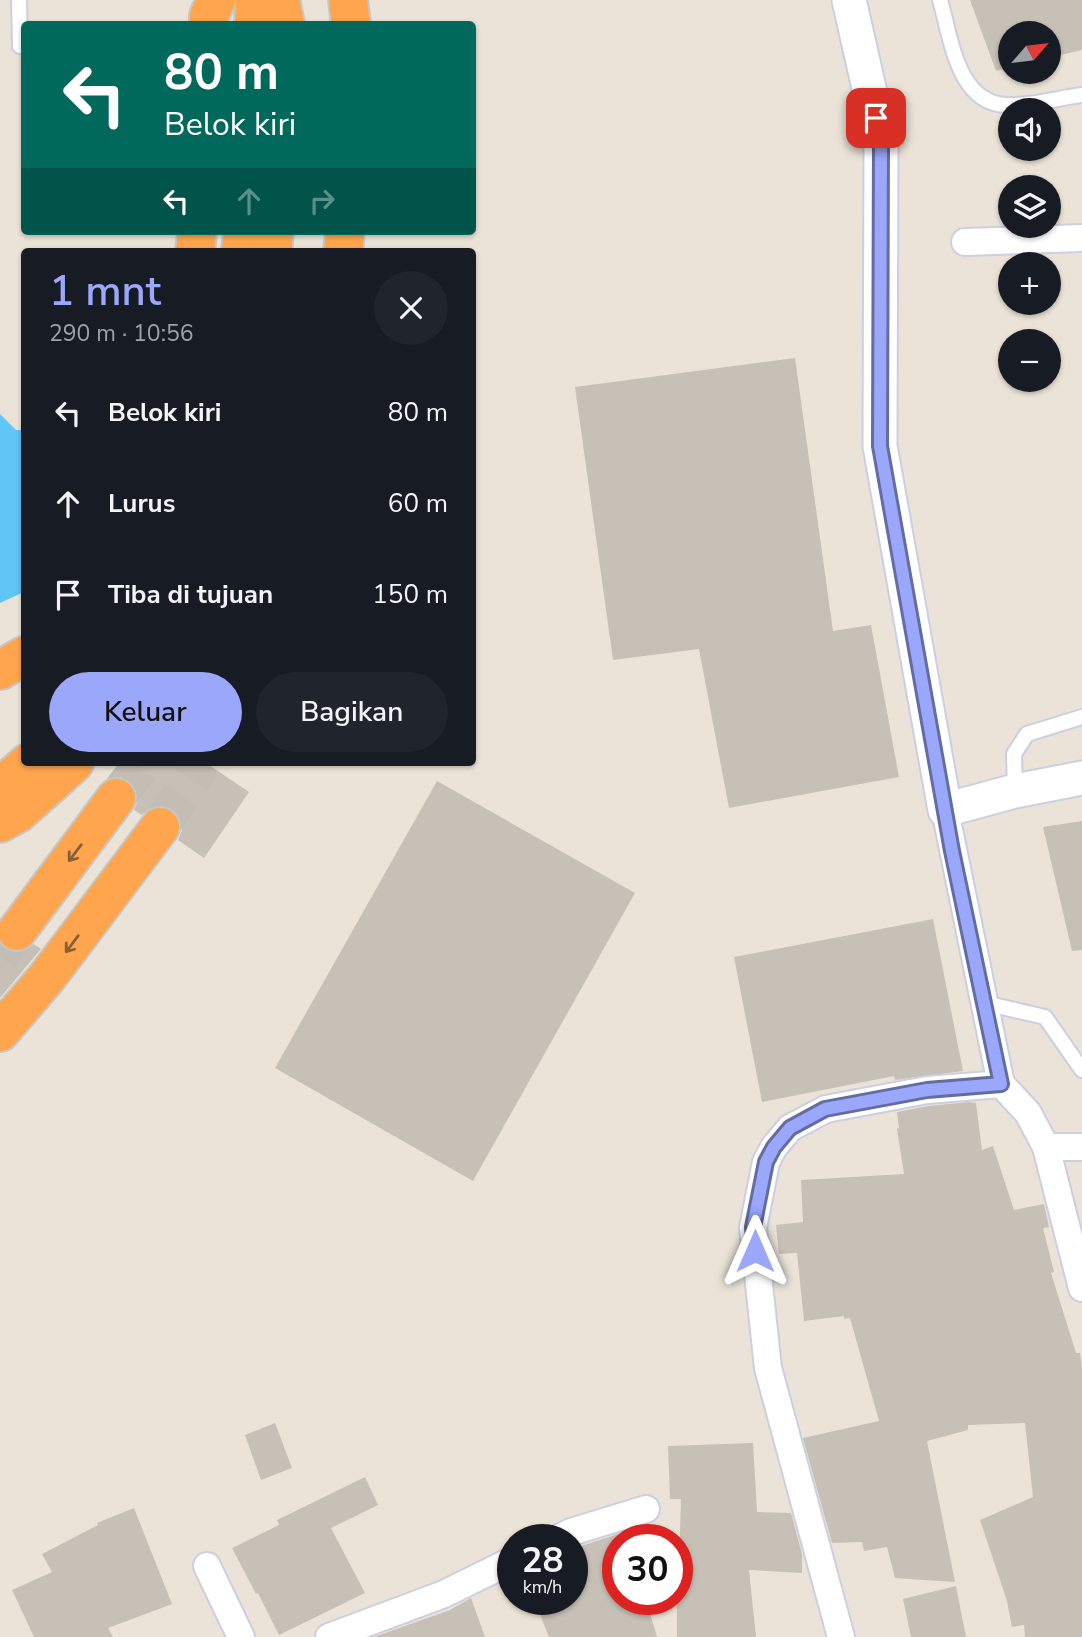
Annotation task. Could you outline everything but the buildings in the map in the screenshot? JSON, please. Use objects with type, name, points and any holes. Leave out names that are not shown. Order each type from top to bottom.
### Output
[{"type":"highway","points":[[210,21],[216,0]]},
{"type":"highway","points":[[254,0],[254,21]]},
{"type":"highway","points":[[280,0],[284,21]]},
{"type":"highway","points":[[348,0],[351,21]]},
{"type":"highway","points":[[0,670],[21,658]]},
{"type":"highway","points":[[0,788],[25,766]]},
{"type":"highway","points":[[0,823],[19,813],[71,766]]},
{"type":"highway","points":[[17,931],[116,798]]},
{"type":"highway","points":[[0,1032],[48,976],[160,827]]},
{"type":"street","points":[[849,0],[881,142],[880,446],[944,810],[1001,1084],[1028,1113],[1046,1147],[1082,1289]]},
{"type":"street","points":[[965,243],[1082,238]]},
{"type":"street","points":[[944,810],[1015,791],[1082,778]]},
{"type":"street","points":[[841,1637],[768,1368],[753,1227],[766,1162],[774,1147],[790,1128],[825,1109],[927,1090],[1001,1084]]},
{"type":"street","points":[[1046,1147],[1082,1147]]},
{"type":"street","points":[[588,1527],[646,1509]]},
{"type":"street","points":[[207,1566],[241,1637]]},
{"type":"street","points":[[329,1637],[444,1594],[497,1568]]},
{"type":"lane","points":[[19,0],[20,46]]},
{"type":"lane","points":[[940,0],[964,80],[983,99],[1006,105],[1082,95]]},
{"type":"lane","points":[[1015,791],[1014,754],[1027,734],[1082,717]]},
{"type":"lane","points":[[984,1003],[1045,1017],[1082,1070]]},
{"type":"water","points":[[0,414],[16,430],[21,430],[21,593],[0,603]]},
{"type":"tunnel","points":[[116,798],[141,766]]},
{"type":"tunnel","points":[[160,827],[200,766]]},
{"type":"tunnel","points":[[0,957],[17,931]]},
{"type":"route","points":[[755,1251],[753,1227],[766,1162],[774,1147],[790,1128],[825,1109],[927,1090],[1001,1084],[952,851],[880,446],[881,142],[876,118]]}]
